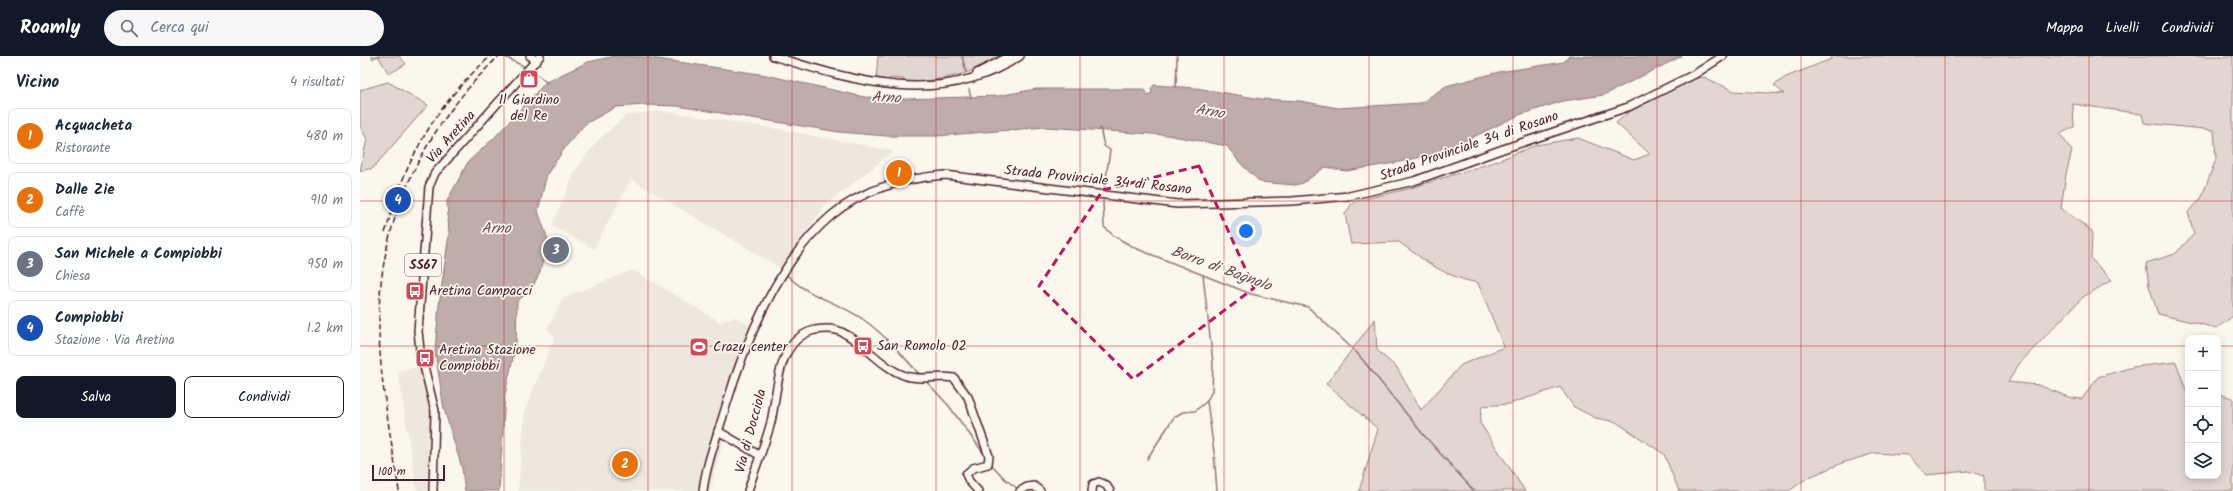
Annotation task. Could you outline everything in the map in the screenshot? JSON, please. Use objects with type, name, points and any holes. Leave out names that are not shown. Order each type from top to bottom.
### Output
[{"type":"main road","points":[[530,56],[538,58]]},
{"type":"main road","points":[[773,56],[851,80],[896,86],[950,84],[979,77],[1001,68],[1020,56]]},
{"type":"main road","points":[[934,85],[969,76],[1010,56]]},
{"type":"main road","name":"Strada Provinciale 34 di Rosano","points":[[702,491],[739,362],[753,327],[781,278],[805,244],[833,215],[863,196],[881,188],[917,178],[945,176],[1177,204],[1292,201],[1349,196],[1414,181],[1517,144],[1628,107],[1695,74],[1723,56]]},
{"type":"main road","name":"Via Aretina","points":[[433,491],[435,411],[420,350],[418,331],[429,187],[435,173],[538,58]]},
{"type":"main road","name":"Via di Docciola","points":[[748,491],[770,423],[785,355],[798,337],[806,332],[823,329],[836,330],[851,338],[879,362],[907,376],[922,378],[943,376],[954,378],[968,397],[989,456],[988,464],[973,468],[966,474],[969,481],[978,491]]},
{"type":"main road","points":[[718,431],[760,455]]},
{"type":"main road","points":[[1092,491],[1094,484],[1099,482],[1106,485],[1110,491]]},
{"type":"main road","points":[[1020,491],[1027,487],[1034,486],[1040,491]]},
{"type":"highlighted area","points":[[1199,166],[1254,288],[1133,379],[1039,286],[1103,190]]},
{"type":"shaded area","points":[[378,56],[399,56],[406,64],[389,74]]},
{"type":"shaded area","points":[[878,56],[1004,56],[980,68],[956,76],[904,83],[903,79],[890,78],[888,81],[876,80]]},
{"type":"shaded area","points":[[1832,56],[2233,56],[2233,316],[2217,328],[2158,314],[2149,286],[2146,263],[2175,254],[2194,234],[2188,212],[2201,199],[2216,159],[2214,130],[2144,123],[2142,114],[2073,104],[2074,127],[2060,134],[2072,151],[2066,174],[2061,208],[2092,231],[2091,259],[2112,280],[2083,297],[2019,364],[2008,382],[2038,385],[2071,398],[2082,399],[2098,377],[2133,367],[2176,362],[2185,388],[2185,479],[2221,479],[2221,395],[2233,398],[2233,491],[1984,491],[1984,476],[1968,471],[1926,475],[1908,455],[1875,453],[1842,463],[1807,478],[1789,491],[1679,491],[1664,454],[1616,422],[1596,418],[1574,407],[1560,387],[1509,404],[1482,406],[1480,423],[1525,491],[1359,491],[1378,429],[1326,384],[1375,319],[1377,350],[1397,368],[1421,410],[1461,365],[1504,347],[1478,283],[1455,277],[1445,272],[1427,262],[1399,242],[1351,244],[1345,214],[1353,202],[1411,188],[1497,161],[1536,145],[1578,138],[1634,160],[1650,154],[1616,123],[1629,112],[1695,78],[1704,77],[1734,91],[1784,94],[1774,85],[1786,77],[1831,59]]},
{"type":"shaded area","points":[[388,82],[428,105],[373,168],[360,171],[367,139],[360,126],[360,90]]},
{"type":"shaded area","points":[[662,111],[778,129],[894,151],[825,205],[782,269],[631,179],[594,249],[552,226],[575,171],[597,141],[626,115]]},
{"type":"shaded area","points":[[633,270],[720,322],[735,317],[758,330],[753,338],[736,389],[710,491],[518,491],[525,410],[555,336],[547,329],[563,298]]},
{"type":"shaded area","points":[[426,365],[439,413],[435,491],[417,491],[398,371]]},
{"type":"water","name":"Arno","points":[[615,56],[644,57],[766,75],[864,97],[906,99],[998,96],[1036,89],[1145,89],[1147,95],[1152,93],[1151,89],[1154,85],[1196,88],[1261,99],[1300,101],[1338,108],[1421,103],[1446,86],[1499,72],[1564,62],[1569,56],[1682,56],[1604,95],[1563,101],[1519,115],[1442,152],[1395,163],[1346,171],[1325,167],[1303,183],[1295,185],[1260,182],[1240,163],[1227,146],[1167,135],[1046,127],[936,136],[887,136],[839,132],[677,106],[644,105],[616,107],[585,124],[567,145],[547,174],[538,211],[548,240],[540,272],[534,284],[530,291],[517,301],[516,345],[505,394],[499,491],[465,491],[462,468],[444,409],[435,351],[439,305],[449,234],[447,201],[468,162],[495,137],[546,82],[588,62]]},
{"type":"waterway","points":[[962,56],[966,72]]},
{"type":"waterway","points":[[1176,88],[1177,56]]},
{"type":"waterway","points":[[505,57],[525,67]]},
{"type":"waterway","points":[[532,70],[547,83]]},
{"type":"waterway","points":[[969,89],[971,98]]},
{"type":"waterway","name":"Borro di Bagnolo","points":[[1100,128],[1104,146],[1110,150],[1104,192]]},
{"type":"waterway","name":"Borro di Bagnolo","points":[[1103,201],[1104,227],[1114,236],[1135,248],[1251,294],[1308,307],[1357,353],[1422,433],[1474,491]]},
{"type":"waterway","points":[[787,275],[804,289],[844,308],[872,326],[901,353],[921,376]]},
{"type":"waterway","points":[[1203,275],[1213,363],[1212,391],[1207,401],[1214,452],[1217,491]]},
{"type":"waterway","points":[[925,380],[949,406],[987,458]]},
{"type":"waterway","points":[[1147,459],[1174,417],[1183,412],[1195,411],[1207,401]]},
{"type":"waterway","points":[[990,463],[1005,479],[1018,489]]},
{"type":"railway","points":[[399,189],[416,151],[436,117],[461,85],[491,56]]},
{"type":"railway","points":[[399,491],[381,365],[379,323],[381,285],[387,248],[397,212],[411,177],[428,144],[449,113],[473,83],[499,56]]},
{"type":"railway","points":[[385,233],[394,204]]},
{"type":"place","name":"Il Giardino del Re","points":[[529,79]]},
{"type":"place","name":"Acquacheta","points":[[899,173]]},
{"type":"place","name":"Compiobbi","points":[[398,200]]},
{"type":"place","name":"San Michele a Compiobbi","points":[[556,250]]},
{"type":"place","name":"Aretina Campacci","points":[[415,291]]},
{"type":"place","name":"San Romolo 02","points":[[863,346]]},
{"type":"place","name":"Crazy center","points":[[699,347]]},
{"type":"place","name":"Aretina Stazione Compiobbi","points":[[425,358]]},
{"type":"place","name":"Dalle Zie","points":[[625,464]]}]
